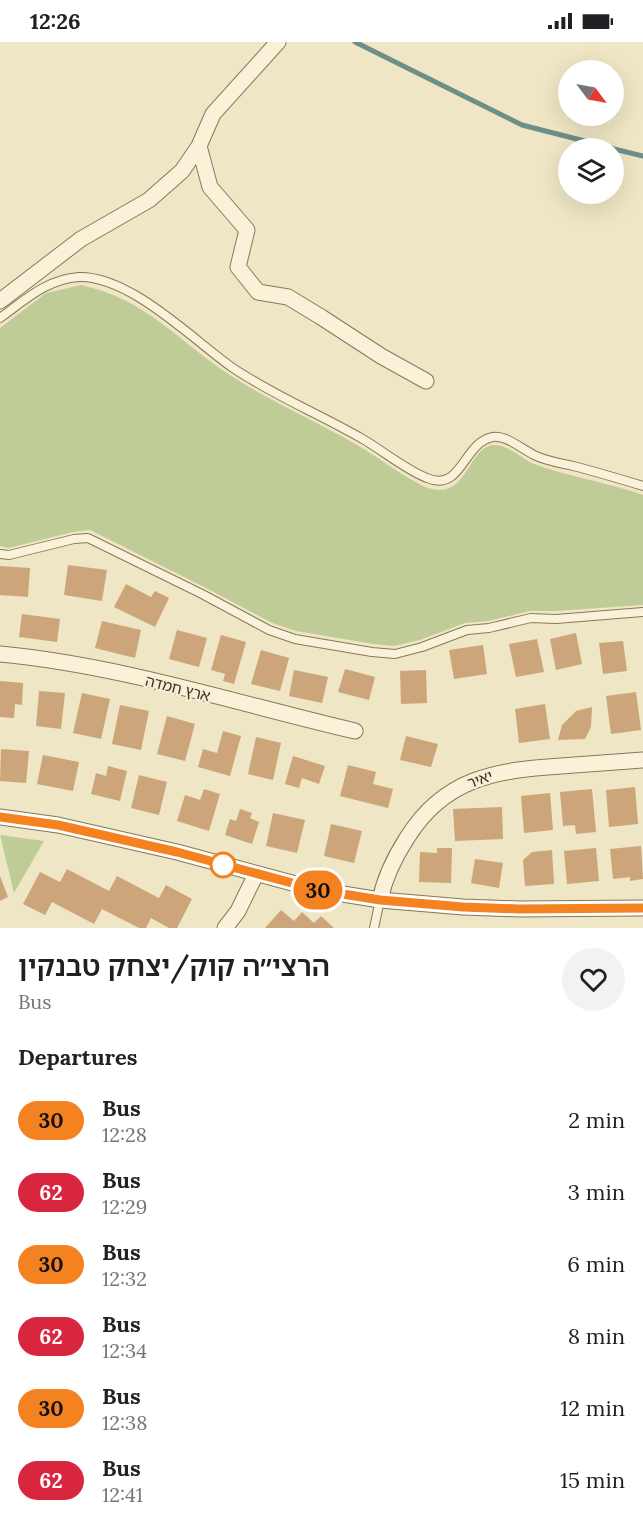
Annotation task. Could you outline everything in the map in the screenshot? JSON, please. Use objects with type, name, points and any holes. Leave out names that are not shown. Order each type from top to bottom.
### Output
[{"type":"street","points":[[0,301],[81,239],[149,200],[182,171],[199,146],[213,114],[278,42]]},
{"type":"street","points":[[199,146],[210,187],[247,230],[238,267],[258,292],[288,297],[381,356],[426,381]]},
{"type":"street","name":"ארץ חמדה","points":[[0,654],[105,670],[355,730]]},
{"type":"street","name":"יאיר","points":[[380,900],[384,879],[415,825],[434,804],[456,788],[480,777],[522,768],[643,760]]},
{"type":"street","points":[[0,817],[58,825],[177,852],[318,890],[380,900],[463,907],[528,909],[643,908]]},
{"type":"street","points":[[225,928],[238,911],[256,874]]},
{"type":"lane","points":[[0,318],[43,286],[51,283],[81,277],[106,282],[134,294],[233,368],[254,381],[361,438],[426,478],[440,482],[454,476],[478,442],[495,436],[512,442],[536,456],[643,486]]},
{"type":"lane","points":[[0,554],[9,555],[74,539],[88,538],[269,630],[295,639],[372,652],[395,654],[423,647],[467,630],[489,628],[531,618],[556,619],[643,612]]},
{"type":"lane","points":[[374,928],[380,900]]},
{"type":"green space","points":[[81,285],[104,291],[143,310],[230,375],[277,403],[357,445],[423,486],[438,490],[449,488],[465,474],[484,448],[498,445],[547,469],[643,495],[643,605],[530,611],[488,621],[465,623],[420,640],[394,646],[296,631],[272,623],[90,530],[9,548],[0,546],[0,328],[46,293]]},
{"type":"green space","points":[[0,835],[44,841],[14,893]]},
{"type":"building","points":[[68,565],[107,570],[102,601],[64,595]]},
{"type":"building","points":[[0,566],[30,568],[28,597],[0,595]]},
{"type":"building","points":[[126,584],[151,597],[155,591],[169,598],[155,627],[114,607]]},
{"type":"building","points":[[22,614],[60,619],[57,642],[19,637]]},
{"type":"building","points":[[102,621],[141,630],[135,658],[95,648]]},
{"type":"building","points":[[177,630],[207,638],[199,667],[169,659]]},
{"type":"building","points":[[576,633],[582,664],[556,670],[550,639]]},
{"type":"building","points":[[221,635],[246,642],[234,684],[223,681],[225,674],[211,670]]},
{"type":"building","points":[[537,639],[544,672],[516,677],[509,644]]},
{"type":"building","points":[[623,641],[627,671],[603,674],[599,643]]},
{"type":"building","points":[[483,645],[487,674],[454,679],[449,650]]},
{"type":"building","points":[[261,650],[289,658],[280,691],[251,684]]},
{"type":"building","points":[[345,669],[375,677],[369,700],[338,692]]},
{"type":"building","points":[[294,670],[328,677],[322,703],[289,696]]},
{"type":"building","points":[[426,670],[427,703],[401,704],[400,671]]},
{"type":"building","points":[[0,681],[23,683],[22,705],[15,704],[14,718],[0,717]]},
{"type":"building","points":[[39,691],[65,693],[61,729],[36,726]]},
{"type":"building","points":[[636,692],[641,730],[611,734],[606,696]]},
{"type":"building","points":[[82,693],[110,699],[101,739],[73,733]]},
{"type":"building","points":[[545,704],[550,739],[519,743],[515,709]]},
{"type":"building","points":[[120,705],[149,711],[141,750],[112,744]]},
{"type":"building","points":[[592,707],[591,727],[585,739],[558,740],[562,725],[576,711]]},
{"type":"building","points":[[167,716],[195,724],[185,761],[157,754]]},
{"type":"building","points":[[223,731],[241,736],[230,776],[198,767],[203,749],[217,753]]},
{"type":"building","points":[[406,736],[438,744],[431,767],[400,760]]},
{"type":"building","points":[[256,737],[281,743],[273,780],[248,774]]},
{"type":"building","points":[[1,749],[29,751],[26,783],[0,781]]},
{"type":"building","points":[[43,755],[79,762],[73,791],[37,784]]},
{"type":"building","points":[[293,756],[325,766],[319,784],[302,778],[299,788],[285,784]]},
{"type":"building","points":[[348,765],[376,772],[373,784],[393,789],[388,808],[340,796]]},
{"type":"building","points":[[108,766],[127,771],[120,801],[91,794],[96,773],[106,776]]},
{"type":"building","points":[[139,775],[167,782],[159,815],[131,808]]},
{"type":"building","points":[[635,787],[638,824],[609,827],[606,790]]},
{"type":"building","points":[[204,789],[220,794],[209,831],[177,821],[185,795],[200,800]]},
{"type":"building","points":[[592,789],[596,832],[576,834],[575,825],[563,826],[560,792]]},
{"type":"building","points":[[550,793],[553,830],[524,833],[521,796]]},
{"type":"building","points":[[502,807],[503,839],[455,841],[453,809]]},
{"type":"building","points":[[240,809],[252,813],[250,818],[259,822],[252,844],[225,835],[230,819],[236,821]]},
{"type":"building","points":[[273,813],[305,820],[297,853],[266,846]]},
{"type":"building","points":[[331,824],[362,831],[354,863],[324,856]]},
{"type":"building","points":[[641,846],[643,879],[630,881],[630,877],[613,879],[610,849]]},
{"type":"building","points":[[437,848],[452,848],[451,883],[419,882],[420,852],[437,853]]},
{"type":"building","points":[[596,848],[599,881],[567,884],[564,851]]},
{"type":"building","points":[[552,850],[554,884],[525,886],[523,860],[532,852]]},
{"type":"building","points":[[475,859],[503,863],[499,888],[471,883]]},
{"type":"building","points":[[67,869],[109,891],[117,876],[159,898],[166,885],[192,899],[177,928],[169,928],[151,918],[146,928],[139,928],[102,909],[94,924],[52,902],[45,915],[23,904],[40,872],[60,882]]},
{"type":"building","points":[[0,876],[8,897],[0,901]]},
{"type":"building","points":[[281,910],[294,921],[302,912],[314,923],[321,916],[334,928],[265,928]]},
{"type":"waterway","points":[[355,42],[522,125],[573,138]]},
{"type":"waterway","points":[[624,151],[643,156]]},
{"type":"bus line","name":"30","points":[[0,817],[58,825],[177,852],[318,890],[380,900],[463,907],[545,910],[643,908]]}]
